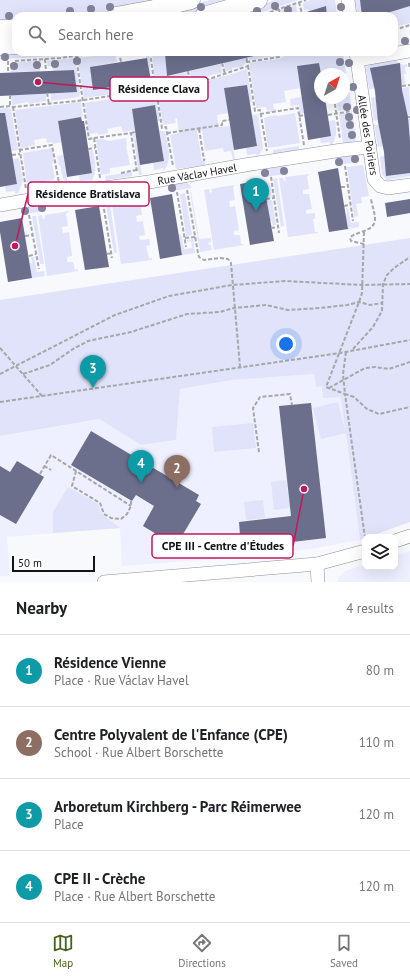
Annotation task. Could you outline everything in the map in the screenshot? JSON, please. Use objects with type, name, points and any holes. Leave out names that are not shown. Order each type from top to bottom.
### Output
[{"type":"main road","points":[[138,12],[191,0]]},
{"type":"main road","points":[[229,12],[261,7]]},
{"type":"main road","points":[[0,29],[12,28]]},
{"type":"street","points":[[348,0],[350,12]]},
{"type":"street","points":[[398,52],[410,51]]},
{"type":"street","name":"Allée des Poiriers","points":[[356,56],[374,179],[380,186],[388,188],[410,185]]},
{"type":"street","name":"Rue Václav Havel","points":[[0,205],[268,161],[370,147]]},
{"type":"street","points":[[398,540],[410,536]]},
{"type":"street","points":[[104,582],[316,564],[362,552]]},
{"type":"street","points":[[316,564],[318,582]]},
{"type":"path","points":[[261,7],[279,9],[306,0]]},
{"type":"path","points":[[300,2],[302,12]]},
{"type":"path","points":[[398,29],[410,25]]},
{"type":"path","points":[[4,53],[8,72]]},
{"type":"path","points":[[30,56],[45,59],[76,56],[78,59],[77,64],[89,139],[135,132]]},
{"type":"path","points":[[120,56],[121,62]]},
{"type":"path","points":[[151,56],[162,128]]},
{"type":"path","points":[[246,56],[256,111]]},
{"type":"path","points":[[247,62],[280,56]]},
{"type":"path","points":[[45,59],[46,71]]},
{"type":"path","points":[[222,63],[225,74]]},
{"type":"path","points":[[0,107],[49,104],[128,94],[206,80],[248,66]]},
{"type":"path","points":[[188,71],[190,82]]},
{"type":"path","points":[[126,85],[128,94]]},
{"type":"path","points":[[402,86],[410,85]]},
{"type":"path","points":[[47,93],[49,104]]},
{"type":"path","points":[[10,95],[10,106]]},
{"type":"path","points":[[335,104],[342,150]]},
{"type":"path","points":[[13,107],[27,201]]},
{"type":"path","points":[[260,114],[298,108],[305,156]]},
{"type":"path","points":[[252,112],[260,110],[268,161]]},
{"type":"path","points":[[328,115],[354,111]]},
{"type":"path","points":[[299,116],[304,115]]},
{"type":"path","points":[[167,133],[222,125],[222,122],[229,120]]},
{"type":"path","points":[[158,128],[166,127],[176,177]]},
{"type":"path","points":[[199,129],[204,160],[209,159],[210,171]]},
{"type":"path","points":[[131,133],[139,183]]},
{"type":"path","points":[[94,138],[102,189]]},
{"type":"path","points":[[20,150],[52,145],[61,195]]},
{"type":"path","points":[[88,149],[95,148]]},
{"type":"path","points":[[12,155],[20,154]]},
{"type":"path","points":[[344,166],[353,221]]},
{"type":"path","points":[[271,178],[279,232]]},
{"type":"path","points":[[341,188],[348,186]]},
{"type":"path","points":[[187,190],[198,253],[200,257],[204,260],[220,258],[228,259],[230,263],[240,367]]},
{"type":"path","points":[[177,192],[186,247]]},
{"type":"path","points":[[266,199],[274,198]]},
{"type":"path","points":[[364,244],[351,241],[350,238],[352,235],[369,230],[376,222],[371,199]]},
{"type":"path","points":[[103,203],[112,258]]},
{"type":"path","points":[[344,206],[350,205]]},
{"type":"path","points":[[175,213],[180,212]]},
{"type":"path","points":[[29,215],[39,269]]},
{"type":"path","points":[[102,225],[107,225]]},
{"type":"path","points":[[271,228],[278,227]]},
{"type":"path","points":[[179,232],[184,231]]},
{"type":"path","points":[[328,388],[326,387],[362,293],[364,232]]},
{"type":"path","points":[[26,236],[33,235]]},
{"type":"path","points":[[185,238],[195,237]]},
{"type":"path","points":[[107,254],[112,253]]},
{"type":"path","points":[[29,256],[36,254]]},
{"type":"path","points":[[352,350],[373,327],[382,311],[383,284],[387,275],[410,257]]},
{"type":"path","points":[[0,374],[115,315],[169,296],[232,285],[285,281],[362,285],[410,284]]},
{"type":"path","points":[[23,374],[50,365],[73,349],[88,341],[130,332],[187,314],[220,312],[234,308],[266,306],[288,310],[347,305],[359,302],[370,305],[382,303]]},
{"type":"path","points":[[0,402],[340,353],[410,340]]},
{"type":"path","points":[[0,348],[42,396]]},
{"type":"path","points":[[346,351],[343,380],[364,534]]},
{"type":"path","points":[[328,388],[365,368],[375,367],[389,369],[410,362]]},
{"type":"path","points":[[328,388],[354,397],[367,409],[379,414],[410,407]]},
{"type":"path","points":[[259,452],[253,408],[260,397],[290,394],[292,405]]},
{"type":"path","points":[[40,474],[51,455],[131,506]]},
{"type":"path","points":[[44,466],[51,470]]},
{"type":"path","points":[[76,472],[72,486],[100,503],[104,514],[111,518],[120,518],[127,514],[131,506],[130,500]]},
{"type":"shaded area","points":[[0,0],[170,0],[158,4],[111,12],[12,12],[12,22],[0,22]]},
{"type":"shaded area","points":[[210,0],[240,0],[197,12],[162,12]]},
{"type":"shaded area","points":[[275,0],[298,0],[262,12],[236,12]]},
{"type":"shaded area","points":[[311,0],[335,0],[336,12],[327,12],[326,6],[309,11],[308,9],[304,10],[303,3]]},
{"type":"shaded area","points":[[355,0],[410,0],[410,23],[398,26],[398,12],[357,12]]},
{"type":"shaded area","points":[[296,5],[297,12],[281,12],[281,10]]},
{"type":"shaded area","points":[[0,51],[12,51],[12,56],[57,56],[0,59]]},
{"type":"shaded area","points":[[93,56],[116,56],[117,62],[90,67],[94,90],[120,86],[120,93],[84,98],[78,58]]},
{"type":"shaded area","points":[[146,56],[149,56],[154,87],[129,91],[128,85],[151,81]]},
{"type":"shaded area","points":[[152,56],[165,56],[167,76],[187,72],[188,81],[157,86],[154,75]]},
{"type":"shaded area","points":[[237,56],[245,56],[246,62],[242,67],[232,68],[232,70],[225,71],[224,63]]},
{"type":"shaded area","points":[[248,56],[273,56],[249,60]]},
{"type":"shaded area","points":[[284,56],[344,56],[345,68],[320,68],[319,63],[297,66],[300,88],[284,91],[286,102],[273,104],[276,111],[270,112],[270,110],[267,111],[266,107],[256,108],[249,63],[280,59]]},
{"type":"shaded area","points":[[75,58],[77,60],[76,66],[80,94],[79,97],[51,101],[51,93],[77,91],[74,70],[53,71],[52,66],[48,66],[47,61]]},
{"type":"shaded area","points":[[40,61],[40,71],[11,72],[10,63]]},
{"type":"shaded area","points":[[396,61],[403,65],[407,64],[407,67],[405,67],[406,74],[404,74],[405,84],[400,85],[398,89],[409,87],[410,115],[403,116],[402,120],[410,119],[410,176],[388,180],[382,174],[380,157],[386,155],[384,146],[378,147],[374,125],[379,125],[378,120],[374,121],[371,98],[377,97],[376,88],[369,89],[366,69],[371,64]]},
{"type":"shaded area","points":[[221,64],[222,73],[191,80],[190,71]]},
{"type":"shaded area","points":[[247,69],[252,102],[250,102],[247,85],[225,88],[228,113],[217,115],[219,127],[230,126],[235,160],[233,160],[231,151],[224,152],[223,148],[205,151],[202,130],[197,131],[202,161],[205,161],[205,165],[176,169],[170,135],[179,133],[177,118],[175,119],[176,123],[163,125],[157,90],[207,82],[212,79]]},
{"type":"shaded area","points":[[155,92],[160,121],[157,121],[155,105],[132,109],[135,130],[123,132],[121,126],[107,129],[108,133],[98,135],[98,133],[89,134],[85,103]]},
{"type":"shaded area","points":[[46,93],[46,101],[12,105],[11,95]]},
{"type":"shaded area","points":[[350,96],[352,109],[338,111],[337,104],[350,104]]},
{"type":"shaded area","points":[[301,97],[304,113],[300,114],[299,105],[291,106],[290,99]]},
{"type":"shaded area","points":[[81,102],[83,117],[58,121],[61,142],[53,144],[52,142],[47,143],[46,138],[34,140],[35,145],[21,148],[15,110]]},
{"type":"shaded area","points":[[0,109],[11,109],[18,150],[11,151],[0,122]]},
{"type":"shaded area","points":[[352,112],[356,140],[343,143],[339,114]]},
{"type":"shaded area","points":[[295,113],[300,143],[268,148],[264,118]]},
{"type":"shaded area","points":[[258,114],[263,148],[257,157],[256,154],[247,155],[246,148],[257,146],[252,115]]},
{"type":"shaded area","points":[[335,120],[336,133],[332,145],[330,145],[330,142],[321,143],[320,138],[328,121]]},
{"type":"shaded area","points":[[159,131],[165,131],[169,152],[168,162],[163,171],[163,168],[154,170],[153,163],[164,161]]},
{"type":"shaded area","points":[[133,134],[135,134],[142,175],[139,175]]},
{"type":"shaded area","points":[[126,138],[130,165],[110,168],[110,173],[101,175],[96,140],[102,139],[109,141]]},
{"type":"shaded area","points":[[299,146],[299,150],[273,154],[273,150]]},
{"type":"shaded area","points":[[52,148],[54,180],[27,186],[23,153]]},
{"type":"shaded area","points":[[93,150],[95,174],[91,182],[90,180],[80,181],[79,175],[92,172],[89,151]]},
{"type":"shaded area","points":[[357,154],[358,162],[338,165],[338,157]]},
{"type":"shaded area","points":[[63,155],[68,186],[66,186],[63,179],[57,156]]},
{"type":"shaded area","points":[[19,158],[23,181],[18,193],[15,194],[15,191],[6,192],[5,186],[17,184],[13,159]]},
{"type":"shaded area","points":[[363,165],[369,196],[361,197],[362,203],[356,204],[358,216],[354,217],[347,167]]},
{"type":"shaded area","points":[[284,166],[286,174],[264,177],[264,169]]},
{"type":"shaded area","points":[[132,172],[132,176],[106,180],[105,176]]},
{"type":"shaded area","points":[[309,174],[307,176],[309,189],[303,190],[303,194],[309,194],[312,209],[306,210],[306,214],[315,213],[315,219],[313,219],[315,232],[318,233],[288,237],[279,178],[283,178],[284,181],[286,181],[285,177]]},
{"type":"shaded area","points":[[277,178],[284,226],[281,227],[273,179]]},
{"type":"shaded area","points":[[185,182],[192,188],[171,191],[170,185]]},
{"type":"shaded area","points":[[234,185],[235,200],[229,201],[230,207],[235,206],[239,230],[234,231],[234,235],[240,235],[241,244],[244,245],[214,250],[204,190],[209,189],[210,193],[212,192],[211,189]]},
{"type":"shaded area","points":[[190,192],[199,239],[211,238],[211,242],[208,243],[211,245],[212,250],[200,252]]},
{"type":"shaded area","points":[[185,193],[192,235],[186,236],[180,194]]},
{"type":"shaded area","points":[[143,200],[140,202],[142,215],[136,216],[137,222],[143,221],[145,235],[139,236],[140,240],[149,239],[150,245],[146,246],[149,258],[152,258],[152,260],[121,264],[112,204],[116,204],[117,207],[119,207],[118,203]]},
{"type":"shaded area","points":[[272,200],[276,225],[273,226],[272,221],[270,221],[266,201]]},
{"type":"shaded area","points":[[44,204],[45,211],[24,214],[24,206]]},
{"type":"shaded area","points":[[110,204],[117,252],[114,253],[106,205]]},
{"type":"shaded area","points":[[346,208],[348,208],[351,223],[359,222],[359,227],[348,229]]},
{"type":"shaded area","points":[[69,211],[66,213],[68,226],[62,227],[63,233],[69,232],[72,256],[67,257],[67,262],[73,262],[75,270],[78,269],[78,271],[47,276],[38,216],[42,215],[43,219],[45,219],[45,215]]},
{"type":"shaded area","points":[[32,216],[36,216],[44,264],[40,264]]},
{"type":"shaded area","points":[[179,234],[181,234],[184,249],[192,248],[191,241],[187,242],[187,240],[193,239],[195,253],[182,255]]},
{"type":"shaded area","points":[[410,238],[410,522],[376,534],[362,534],[362,539],[360,540],[346,433],[321,439],[313,408],[338,402],[345,430],[341,397],[323,398],[322,386],[316,387],[314,374],[232,380],[180,389],[176,440],[141,445],[99,419],[0,436],[0,300]]},
{"type":"shaded area","points":[[31,257],[34,257],[37,272],[44,271],[45,276],[32,278],[30,263],[32,263]]},
{"type":"shaded area","points":[[314,374],[316,387],[322,386],[341,396],[360,540],[310,549],[217,559],[122,566],[120,528],[7,537],[10,576],[0,576],[0,436],[99,419],[141,445],[176,440],[180,389],[232,380]]},
{"type":"shaded area","points":[[253,423],[256,448],[214,452],[212,427]]},
{"type":"shaded area","points":[[286,480],[290,508],[274,510],[271,482]]},
{"type":"shaded area","points":[[68,487],[98,504],[101,513],[120,528],[53,533],[53,512]]},
{"type":"shaded area","points":[[263,500],[265,518],[246,520],[244,502]]},
{"type":"shaded area","points":[[410,551],[410,582],[337,582],[339,577],[347,570],[362,566],[362,570],[398,570],[398,555]]},
{"type":"building","points":[[360,0],[410,0],[410,6],[390,12],[362,12]]},
{"type":"building","points":[[326,6],[327,12],[306,12]]},
{"type":"building","points":[[165,56],[254,56],[167,76]]},
{"type":"building","points":[[147,58],[151,81],[93,90],[90,67]]},
{"type":"building","points":[[319,63],[320,68],[314,68],[314,104],[326,104],[331,136],[308,140],[297,66]]},
{"type":"building","points":[[400,63],[402,90],[408,117],[410,173],[386,176],[375,91],[370,68]]},
{"type":"building","points":[[74,70],[77,92],[0,96],[0,73]]},
{"type":"building","points":[[247,85],[257,146],[234,150],[224,88]]},
{"type":"building","points":[[155,105],[164,161],[140,165],[132,109]]},
{"type":"building","points":[[0,113],[5,113],[17,184],[0,187]]},
{"type":"building","points":[[81,117],[82,121],[84,121],[92,173],[67,177],[58,121]]},
{"type":"building","points":[[338,168],[348,229],[329,232],[318,172]]},
{"type":"building","points":[[263,180],[274,241],[250,245],[240,184]]},
{"type":"building","points":[[172,194],[182,255],[160,259],[150,198]]},
{"type":"building","points":[[410,199],[410,213],[387,217],[385,203]]},
{"type":"building","points":[[99,206],[109,267],[85,270],[75,210]]},
{"type":"building","points":[[22,218],[32,278],[8,282],[0,232],[0,222]]},
{"type":"building","points":[[311,403],[326,538],[241,548],[239,522],[291,516],[279,406]]},
{"type":"building","points":[[91,431],[199,495],[196,501],[201,504],[176,546],[143,526],[154,506],[136,495],[132,501],[71,465]]},
{"type":"building","points":[[17,461],[44,477],[16,524],[0,515],[0,466],[10,472]]},
{"type":"place","name":"Résidence Clava","points":[[38,82]]},
{"type":"place","name":"Résidence Vienne","points":[[256,211]]},
{"type":"place","name":"Résidence Bratislava","points":[[15,246]]},
{"type":"place","name":"Arboretum Kirchberg - Parc Réimerwee","points":[[93,388]]},
{"type":"place","name":"CPE II - Crèche","points":[[141,483]]},
{"type":"place","name":"Centre Polyvalent de l'Enfance (CPE)","points":[[177,488]]},
{"type":"place","name":"CPE III - Centre d'Études","points":[[304,489]]}]
